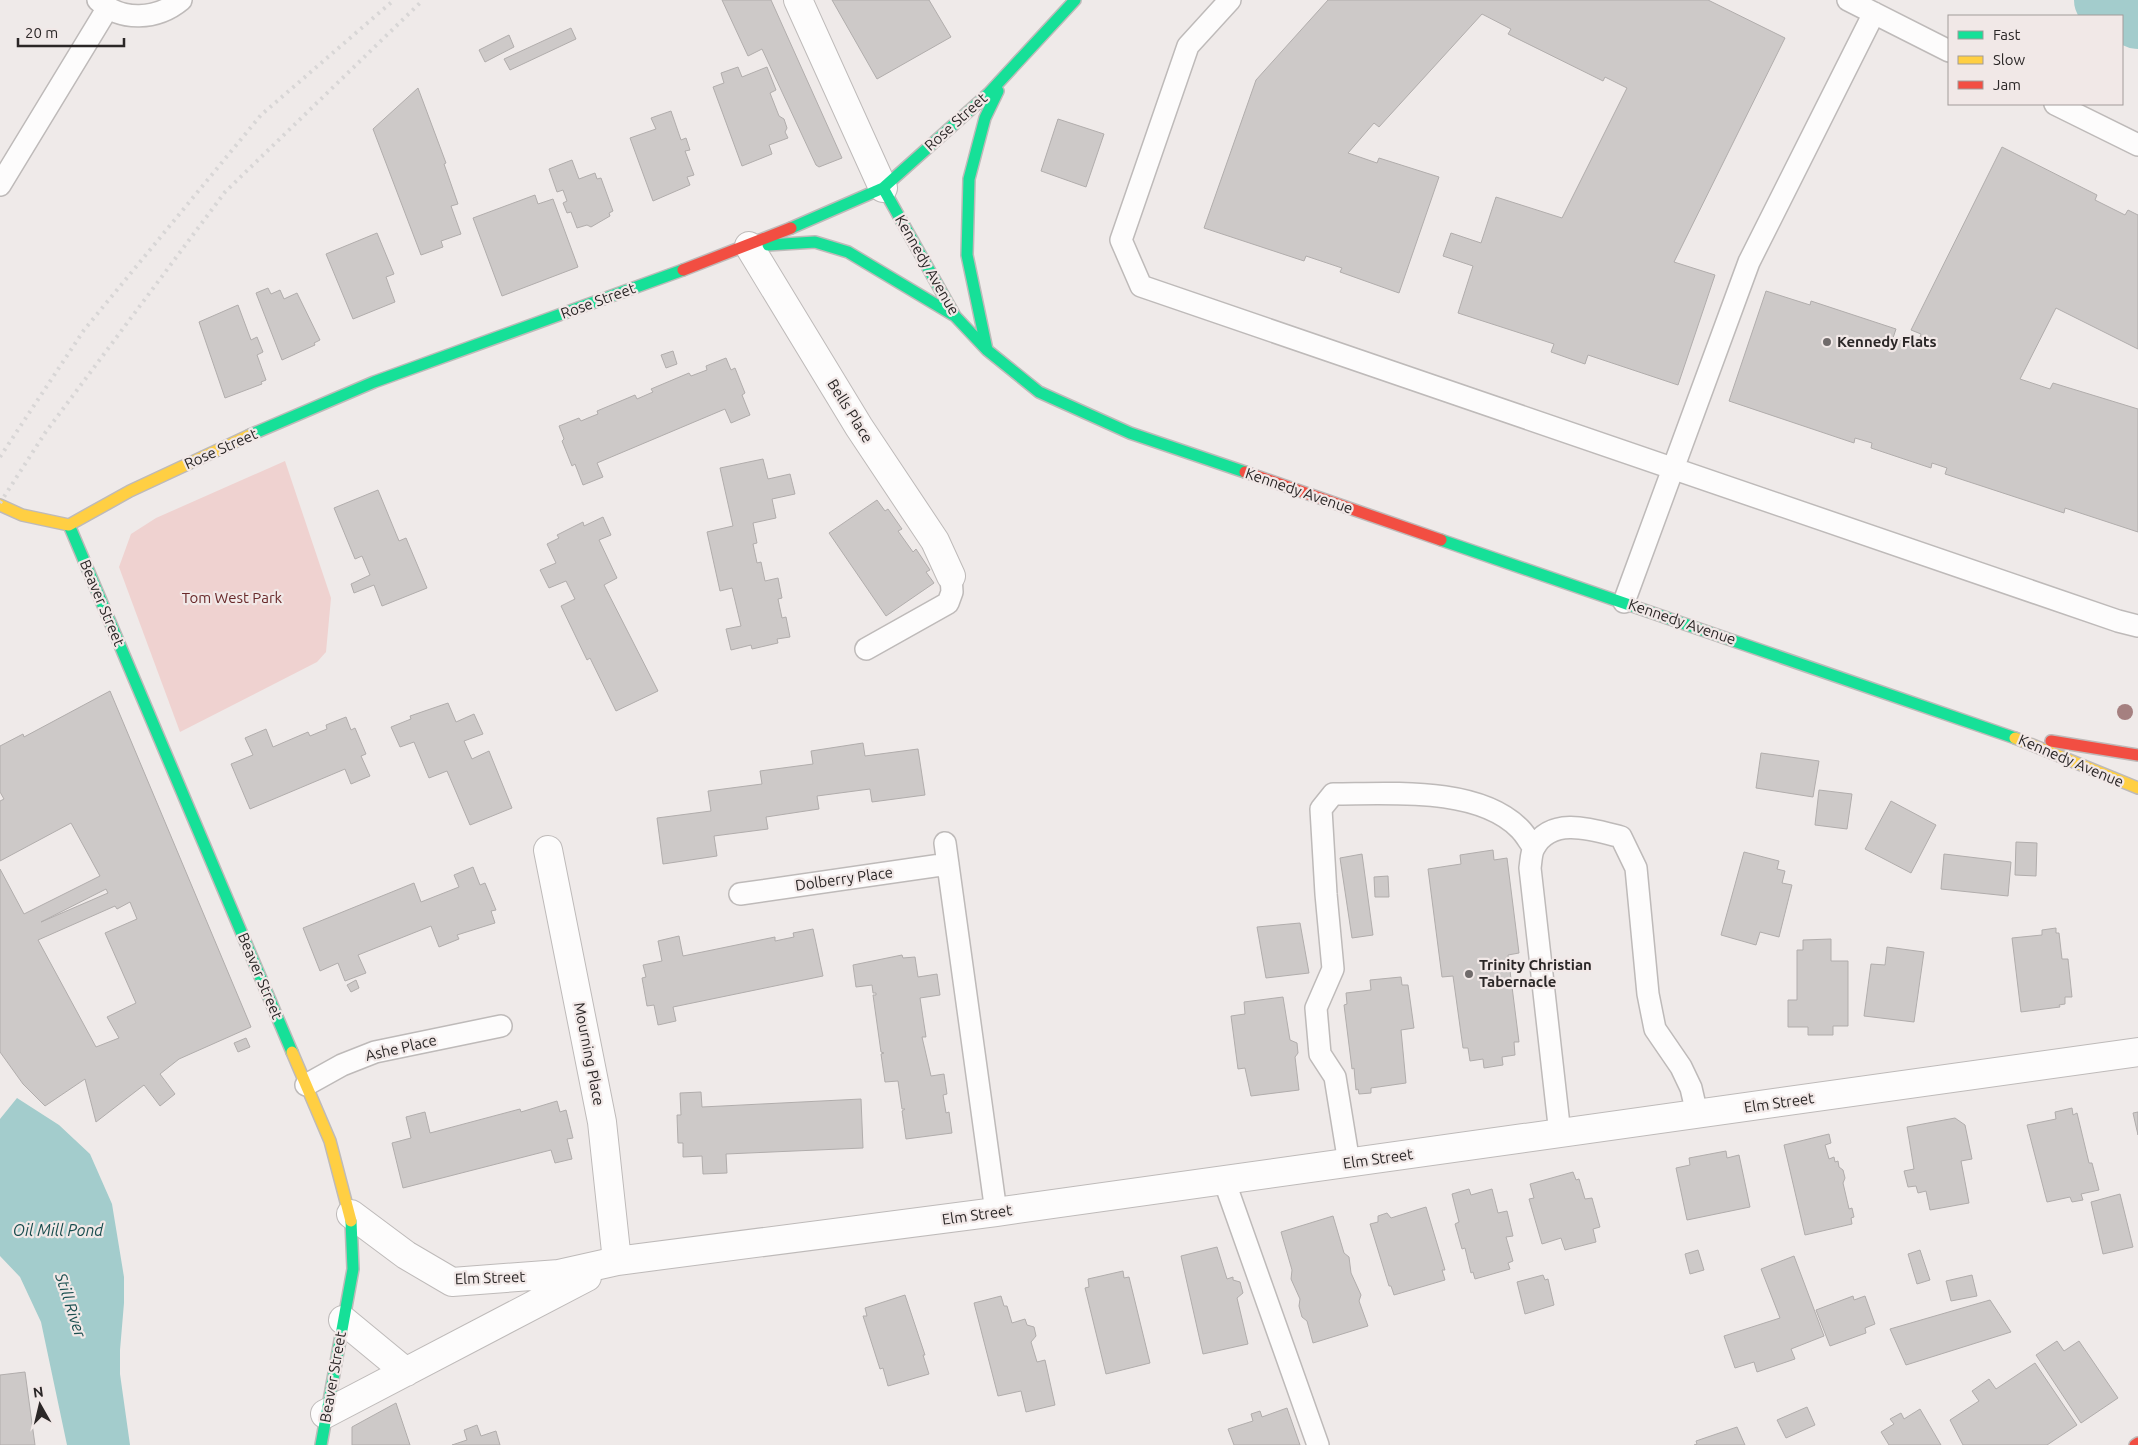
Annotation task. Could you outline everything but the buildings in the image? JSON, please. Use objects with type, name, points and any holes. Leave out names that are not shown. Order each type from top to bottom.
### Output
[{"type":"street","name":"Kennedy Avenue","points":[[798,0],[884,188],[955,316],[987,350],[1039,392],[1130,433],[2004,733],[2138,788]]},
{"type":"street","name":"Rose Street","points":[[69,525],[130,491],[206,454],[374,382],[749,246],[884,188],[990,93],[1075,0]]},
{"type":"street","points":[[987,350],[967,255],[969,179],[984,118],[1006,75]]},
{"type":"street","points":[[749,246],[815,242],[848,252],[955,316]]},
{"type":"street","name":"Bells Place","points":[[749,246],[859,427],[935,541],[951,576]]},
{"type":"street","points":[[0,505],[22,515],[69,525]]},
{"type":"street","name":"Beaver Street","points":[[69,525],[330,1141],[351,1214],[353,1269],[321,1445]]},
{"type":"street","name":"Kennedy Avenue","points":[[2004,733],[2138,755]]},
{"type":"street","name":"Mourning Place","points":[[548,850],[602,1122],[617,1261]]},
{"type":"street","name":"Elm Street","points":[[351,1214],[406,1255],[452,1282],[560,1274],[617,1261],[996,1212],[2138,1052]]},
{"type":"street","name":"Elm Street","points":[[326,1414],[617,1261]]},
{"type":"street","points":[[343,1320],[406,1372]]},
{"type":"lane","points":[[0,185],[103,4],[122,14],[142,16],[162,12],[181,0]]},
{"type":"lane","points":[[1230,0],[1188,46],[1121,240],[1142,286],[1674,470],[2118,621],[2138,626]]},
{"type":"lane","points":[[1848,0],[1948,50]]},
{"type":"lane","points":[[1624,602],[1749,262],[1874,13]]},
{"type":"lane","points":[[2057,105],[2138,145]]},
{"type":"lane","points":[[866,649],[948,603],[952,592],[951,576]]},
{"type":"lane","points":[[1349,1163],[1335,1077],[1320,1054],[1316,1008],[1333,969],[1321,809],[1333,794],[1426,794],[1467,801],[1502,816],[1520,829],[1534,848]]},
{"type":"lane","points":[[1560,1134],[1530,868],[1534,848],[1547,834],[1566,826],[1593,829],[1621,837],[1636,868],[1648,994],[1655,1029],[1681,1067],[1691,1088],[1697,1114]]},
{"type":"lane","points":[[945,844],[996,1212]]},
{"type":"lane","name":"Dolberry Place","points":[[740,894],[948,864]]},
{"type":"lane","name":"Ashe Place","points":[[306,1085],[342,1065],[375,1052],[501,1026]]},
{"type":"lane","points":[[1224,1180],[1318,1445]]},
{"type":"green space","name":"Tom West Park","points":[[285,461],[331,598],[326,652],[317,662],[180,732],[119,567],[131,534],[156,518]]},
{"type":"water","name":"Oil Mill Pond","points":[[17,1098],[59,1125],[90,1154],[112,1204],[124,1277],[120,1374],[130,1445],[67,1445],[41,1322],[20,1277],[0,1256],[0,1119]]},
{"type":"waterway","name":"Still River","points":[[2106,0],[2138,17]]},
{"type":"railway","points":[[0,457],[84,330],[261,115],[394,0]]},
{"type":"railway","points":[[0,503],[45,433],[225,192],[423,0]]},
{"type":"traffic: fast","points":[[791,228],[883,188],[989,93],[1075,0]]},
{"type":"traffic: fast","points":[[987,350],[967,255],[969,179],[985,118],[998,91]]},
{"type":"traffic: fast","points":[[883,188],[955,316],[987,350],[1039,392],[1130,433],[1245,472]]},
{"type":"traffic: fast","points":[[768,245],[815,242],[848,252],[955,316]]},
{"type":"traffic: fast","points":[[250,435],[374,382],[683,270]]},
{"type":"traffic: fast","points":[[69,525],[292,1052]]},
{"type":"traffic: fast","points":[[1441,540],[2015,738]]},
{"type":"traffic: fast","points":[[321,1445],[353,1269],[351,1221]]},
{"type":"traffic: slow","points":[[69,525],[130,491],[250,435]]},
{"type":"traffic: slow","points":[[0,505],[22,515],[69,525]]},
{"type":"traffic: slow","points":[[2015,738],[2138,788]]},
{"type":"traffic: slow","points":[[292,1052],[330,1141],[351,1221]]},
{"type":"traffic: jam","points":[[683,270],[791,228]]},
{"type":"traffic: jam","points":[[1245,472],[1441,540]]},
{"type":"traffic: jam","points":[[2051,741],[2138,755]]},
{"type":"place","name":"Kennedy Flats","points":[[1827,342]]},
{"type":"place","name":"Trinity Christian Tabernacle","points":[[1469,974]]}]
